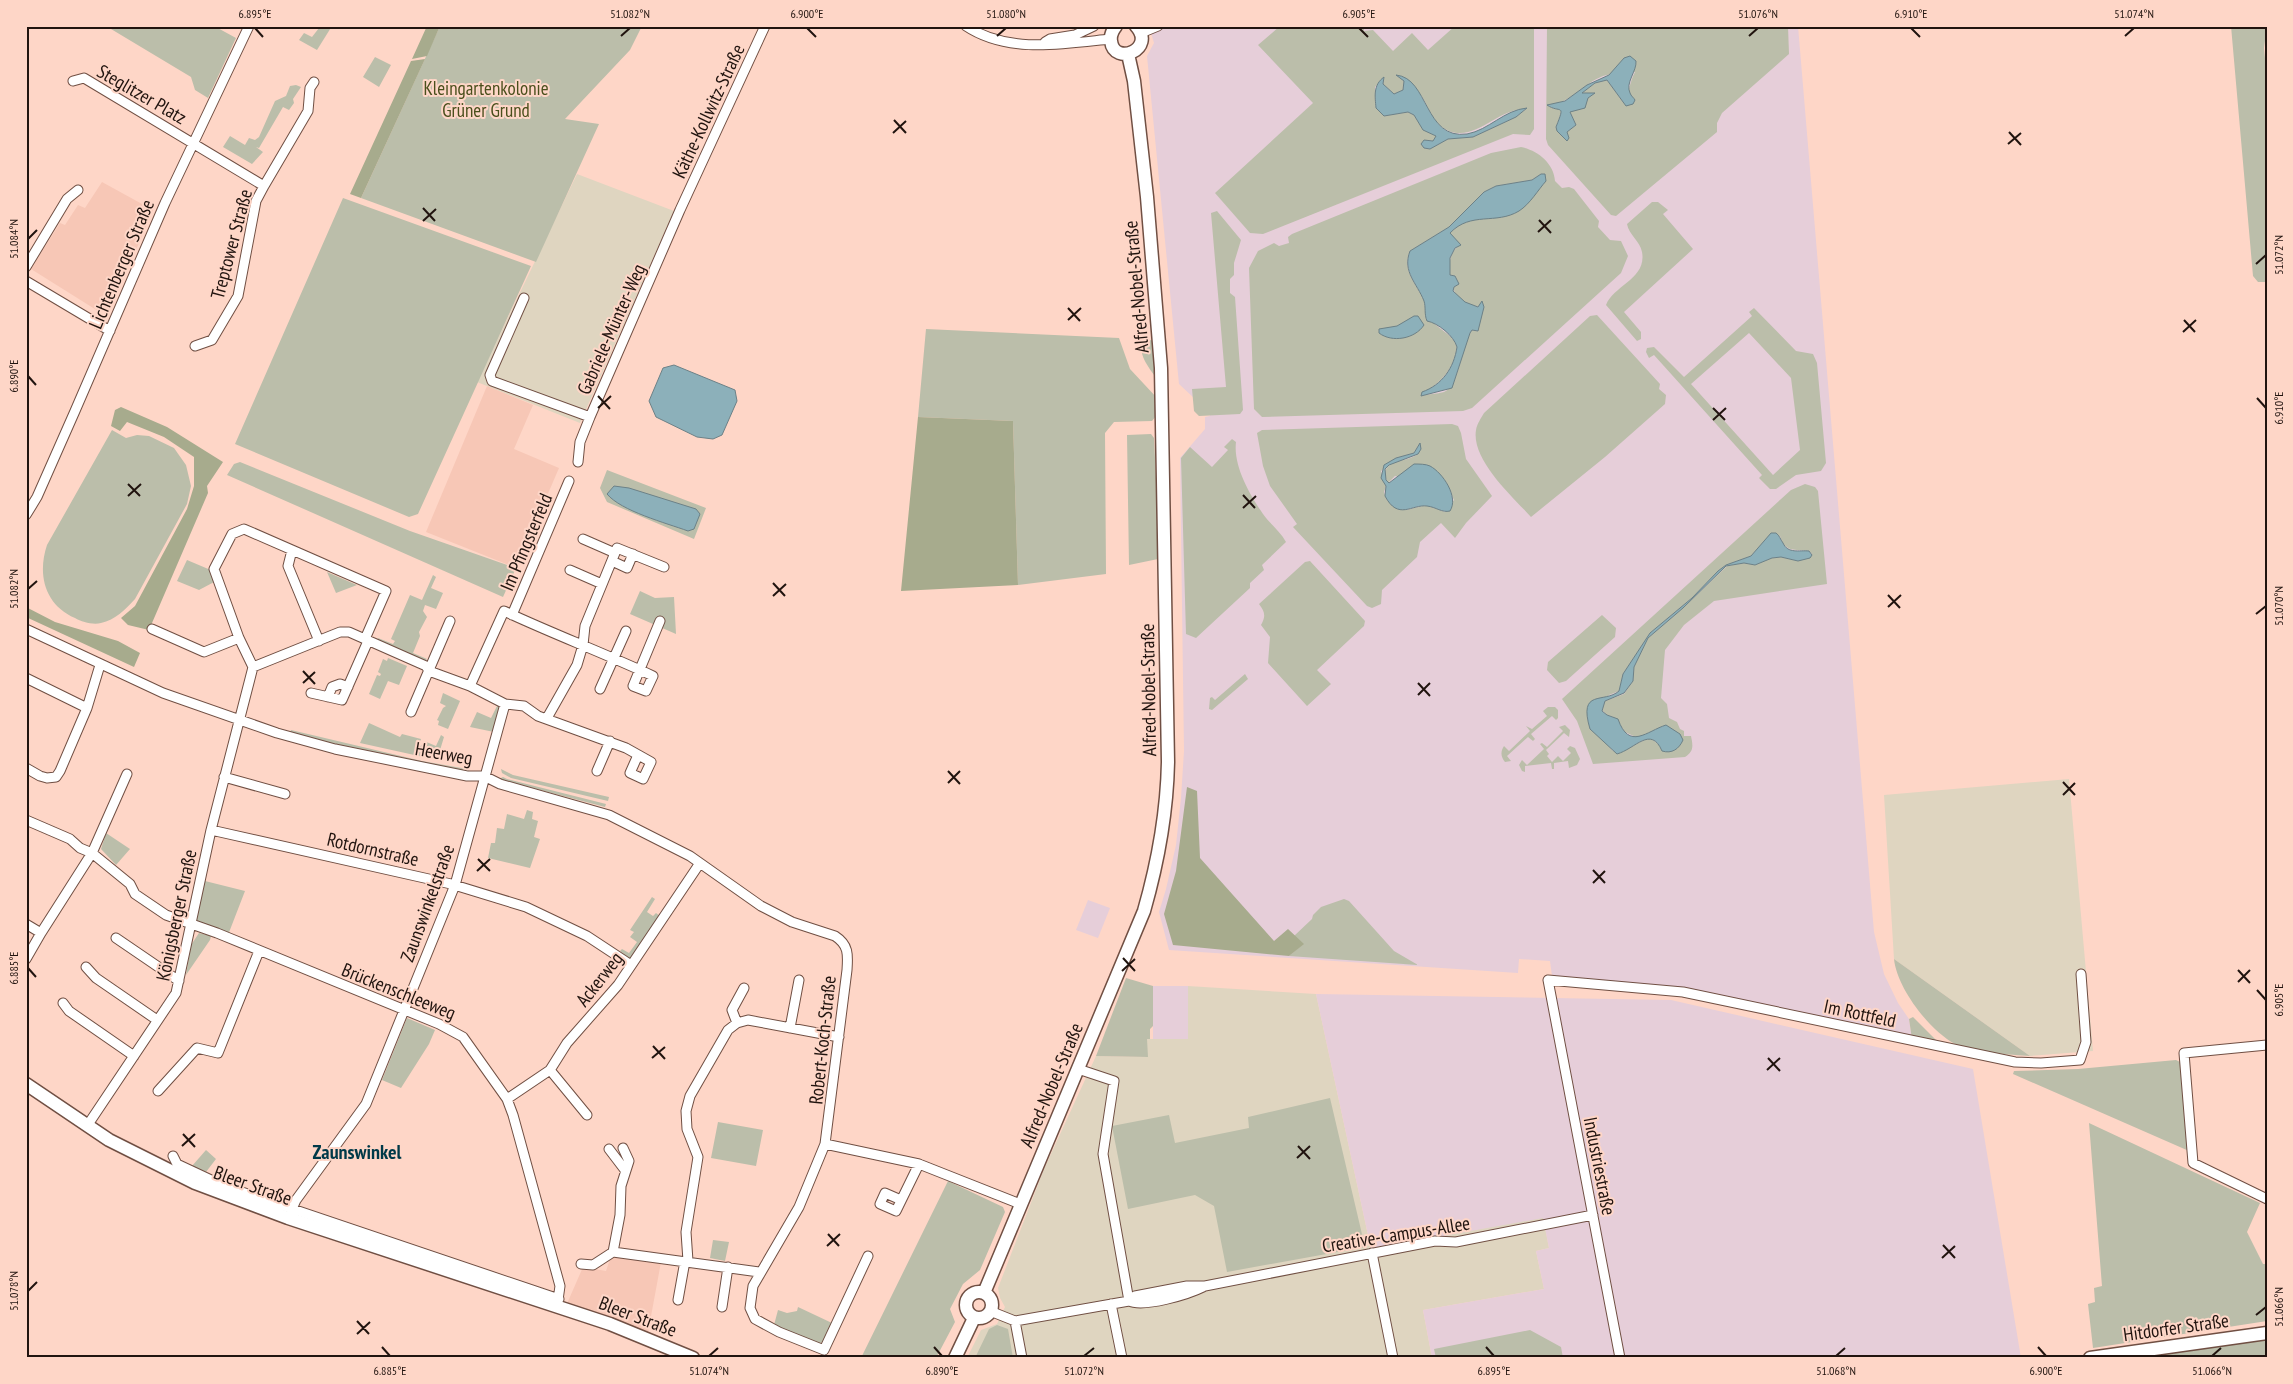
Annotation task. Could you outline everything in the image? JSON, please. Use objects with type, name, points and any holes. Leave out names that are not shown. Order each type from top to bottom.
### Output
[{"type":"street","name":"Lichtenberger Straße","points":[[26,515],[47,476],[193,143],[249,26]]},
{"type":"street","name":"Käthe-Kollwitz-Straße","points":[[680,210],[764,26]]},
{"type":"street","points":[[966,26],[1003,42],[1041,45],[1110,39]]},
{"type":"street","points":[[1041,45],[1050,38],[1076,35],[1094,26]]},
{"type":"street","points":[[1116,26],[1110,39],[1114,49],[1123,54],[1128,54],[1140,46],[1139,30],[1158,26]]},
{"type":"street","name":"Alfred-Nobel-Straße","points":[[984,1294],[1144,911],[1157,860],[1167,785],[1161,368],[1145,178],[1134,81],[1128,54]]},
{"type":"street","name":"Steglitzer Platz","points":[[73,81],[84,78],[193,143]]},
{"type":"street","points":[[264,186],[308,110],[310,88],[314,82]]},
{"type":"street","name":"Treptower Straße","points":[[193,143],[264,186],[256,201],[238,296],[212,340],[195,346]]},
{"type":"street","points":[[26,267],[67,199],[78,190]]},
{"type":"street","name":"Gabriele-Münter-Weg","points":[[578,462],[580,442],[590,417],[680,210]]},
{"type":"street","points":[[26,281],[110,331]]},
{"type":"street","points":[[524,298],[490,375],[492,381],[590,417]]},
{"type":"street","name":"Im Pfingsterfeld","points":[[470,686],[508,613],[570,481]]},
{"type":"street","points":[[312,693],[342,700],[367,640],[386,591],[244,528],[232,534],[214,569],[239,638],[253,667],[340,632],[349,632],[367,640],[426,666],[428,671],[470,686],[505,704],[524,706],[542,717],[610,742],[638,755]]},
{"type":"street","points":[[583,539],[627,568],[633,554]]},
{"type":"street","points":[[542,717],[567,686],[577,665],[583,645],[585,626],[617,548],[664,567]]},
{"type":"street","points":[[292,550],[288,566],[318,641]]},
{"type":"street","points":[[570,570],[602,584]]},
{"type":"street","points":[[508,613],[640,670],[660,621]]},
{"type":"street","points":[[411,712],[450,621]]},
{"type":"street","name":"Heerweg","points":[[26,629],[163,693],[220,714],[240,718],[277,733],[335,749],[467,776],[484,776],[500,784],[610,815],[675,847],[761,906],[792,922],[836,936],[842,940]]},
{"type":"street","points":[[152,629],[204,652],[239,638]]},
{"type":"street","points":[[600,689],[626,631]]},
{"type":"street","points":[[26,768],[40,776],[47,778],[56,777],[87,708],[100,665]]},
{"type":"street","name":"Königsberger Straße","points":[[87,1126],[176,992],[211,830],[253,667]]},
{"type":"street","points":[[26,678],[87,708]]},
{"type":"street","points":[[328,697],[332,687],[340,684],[348,687]]},
{"type":"street","name":"Zaunswinkelstraße","points":[[289,1214],[366,1104],[455,885],[505,704]]},
{"type":"street","points":[[597,771],[610,742]]},
{"type":"street","points":[[26,959],[92,853],[127,774]]},
{"type":"street","points":[[224,777],[285,794]]},
{"type":"street","name":"Brückenschleeweg","points":[[26,820],[70,839],[80,848],[92,853],[130,884],[135,894],[166,915],[189,925],[217,933],[449,1028],[463,1037],[507,1099],[560,1286],[558,1303]]},
{"type":"street","name":"Rotdornstraße","points":[[211,830],[455,885],[526,907],[556,919],[587,936],[631,965]]},
{"type":"street","name":"Ackerweg","points":[[507,1099],[550,1070],[567,1043],[618,985],[700,863]]},
{"type":"street","points":[[26,924],[41,934]]},
{"type":"street","points":[[116,938],[179,981]]},
{"type":"street","name":"Robert-Koch-Straße","points":[[842,940],[848,951],[825,1144],[798,1207],[753,1286],[750,1308],[755,1319],[780,1332],[824,1350],[868,1256]]},
{"type":"street","points":[[158,1091],[197,1048],[218,1053],[260,951]]},
{"type":"street","points":[[86,967],[96,978],[157,1020]]},
{"type":"street","name":"Im Rottfeld","points":[[1548,980],[1652,987],[1683,992],[1958,1052],[2015,1062],[2041,1063],[2080,1060],[2086,1042],[2081,974]]},
{"type":"street","points":[[790,1028],[799,980]]},
{"type":"street","name":"Industriestraße","points":[[1548,980],[1620,1358]]},
{"type":"street","points":[[737,1022],[732,1010],[744,988]]},
{"type":"street","points":[[63,1004],[69,1011],[134,1056]]},
{"type":"street","points":[[678,1300],[686,1261],[686,1232],[698,1157],[686,1129],[686,1110],[690,1096],[728,1030],[737,1022],[748,1020],[838,1037]]},
{"type":"street","points":[[2267,1045],[2184,1053],[2193,1163],[2267,1199]]},
{"type":"street","points":[[1078,1068],[1114,1081],[1103,1154],[1129,1301]]},
{"type":"street","points":[[550,1070],[587,1114]]},
{"type":"street","name":"Bleer Straße","points":[[26,1084],[87,1126],[165,1170],[232,1198],[289,1214],[558,1303],[693,1358]]},
{"type":"street","points":[[825,1144],[919,1164],[1020,1204]]},
{"type":"street","points":[[609,1148],[625,1170]]},
{"type":"street","points":[[613,1252],[625,1170],[629,1162],[623,1148]]},
{"type":"street","name":"Bleer Straße","points":[[173,1156],[177,1164],[196,1174],[289,1214]]},
{"type":"street","points":[[901,1200],[919,1164]]},
{"type":"street","name":"Creative-Campus-Allee","points":[[1016,1321],[1129,1301],[1135,1296],[1187,1286],[1205,1286],[1435,1241],[1456,1242],[1592,1215]]},
{"type":"street","points":[[581,1264],[593,1265],[613,1252],[760,1272]]},
{"type":"street","points":[[1372,1253],[1392,1358]]},
{"type":"street","points":[[722,1307],[728,1267]]},
{"type":"street","points":[[973,1294],[984,1294],[991,1301],[990,1311],[985,1317],[974,1318],[968,1313],[966,1302],[973,1294]]},
{"type":"street","points":[[1111,1304],[1122,1358]]},
{"type":"street","points":[[990,1311],[1016,1321],[1022,1358]]},
{"type":"street","points":[[955,1358],[974,1318]]},
{"type":"street","name":"Hitdorfer Straße","points":[[2090,1358],[2267,1333]]},
{"type":"shaded area","points":[[1149,26],[1798,26],[1874,932],[1884,974],[1898,1003],[1909,1019],[1912,1039],[1685,988],[1552,976],[1550,961],[1519,959],[1518,973],[1169,950],[1159,912],[1176,845],[1184,751],[1180,458],[1205,429],[1205,417],[1210,416],[1210,413],[1179,384],[1147,56],[1154,43]]},
{"type":"shaded area","points":[[577,174],[674,211],[580,423],[477,382]]},
{"type":"shaded area","points":[[102,182],[153,210],[130,264],[119,268],[98,311],[31,269],[60,223],[65,225],[78,205],[85,208]]},
{"type":"shaded area","points":[[487,386],[533,405],[514,449],[559,468],[516,568],[426,532]]},
{"type":"shaded area","points":[[2069,779],[2093,1051],[2030,1056],[1894,959],[1884,795]]},
{"type":"shaded area","points":[[1088,900],[1110,908],[1098,938],[1076,930]]},
{"type":"shaded area","points":[[1153,986],[1188,986],[1188,1039],[1153,1039]]},
{"type":"shaded area","points":[[1188,986],[1316,994],[1371,1249],[1543,1217],[1549,1248],[1536,1251],[1544,1289],[1423,1310],[1432,1358],[967,1358],[981,1330],[997,1324],[1005,1307],[1000,1298],[998,1288],[1044,1169],[1096,1056],[1147,1057],[1147,1039],[1188,1039]]},
{"type":"shaded area","points":[[1316,994],[1671,1000],[1973,1069],[2021,1358],[1432,1358],[1423,1310],[1544,1289],[1536,1251],[1549,1248],[1543,1218],[1371,1249]]},
{"type":"shaded area","points":[[614,1256],[661,1262],[647,1338],[566,1306],[583,1267],[606,1271],[610,1259]]},
{"type":"green space","points":[[106,26],[214,26],[236,38],[208,98],[195,90],[191,77]]},
{"type":"green space","points":[[317,26],[332,26],[317,50],[299,40],[304,33],[312,37],[319,28]]},
{"type":"green space","points":[[427,26],[440,26],[427,56],[412,59]]},
{"type":"green space","name":"Kleingartenkolonie Grüner Grund","points":[[440,26],[642,26],[630,50],[565,119],[599,124],[536,262],[361,198]]},
{"type":"green space","points":[[1280,26],[1364,26],[1364,31],[1373,30],[1393,51],[1412,33],[1428,50],[1455,26],[1534,26],[1534,129],[1530,135],[1513,134],[1263,234],[1250,233],[1215,193],[1313,103],[1258,45]],"holes":[[[1384,78],[1383,84],[1394,94],[1403,90],[1404,81],[1420,94],[1437,123],[1452,132],[1463,133],[1473,130],[1504,114],[1526,109],[1516,117],[1473,137],[1448,139],[1430,149],[1424,148],[1422,144],[1428,140],[1436,140],[1436,136],[1423,129],[1414,115],[1408,112],[1384,116],[1376,108],[1375,87]]]},
{"type":"green space","points":[[1547,26],[1788,26],[1789,54],[1722,113],[1717,123],[1717,132],[1616,216],[1611,215],[1548,145],[1546,139]],"holes":[[[1635,72],[1623,102],[1607,80],[1595,83],[1582,93],[1593,94],[1588,98],[1585,105],[1570,112],[1576,125],[1567,132],[1556,127],[1561,111],[1547,105],[1563,101],[1603,76]]]},
{"type":"green space","points":[[2231,26],[2267,26],[2264,48],[2267,78],[2267,282],[2258,282],[2253,276]]},
{"type":"green space","points":[[375,57],[391,65],[379,87],[363,77]]},
{"type":"green space","points":[[425,59],[361,198],[350,194],[411,61]]},
{"type":"green space","points":[[296,85],[301,87],[293,99],[294,103],[289,110],[283,107],[259,148],[256,147],[263,152],[252,164],[223,147],[230,136],[245,145],[249,138],[255,140],[259,137],[275,101],[286,96],[290,86]]},
{"type":"green space","points":[[1521,147],[1533,151],[1544,158],[1552,169],[1555,181],[1562,188],[1569,187],[1574,189],[1599,221],[1598,227],[1610,240],[1621,241],[1628,256],[1621,273],[1472,408],[1463,411],[1262,417],[1254,409],[1249,268],[1258,251],[1274,243],[1279,246],[1289,243],[1288,237],[1292,234],[1491,153]],"holes":[[[1541,174],[1532,196],[1519,210],[1504,215],[1469,220],[1450,233],[1458,246],[1451,256],[1449,267],[1450,275],[1455,276],[1458,284],[1453,288],[1464,302],[1476,306],[1480,306],[1482,302],[1477,331],[1472,330],[1457,374],[1449,388],[1444,392],[1421,396],[1449,370],[1457,347],[1449,335],[1429,317],[1423,298],[1408,270],[1410,251],[1449,227],[1484,192],[1496,186],[1532,180]]]},
{"type":"green space","points":[[343,198],[531,266],[418,514],[409,517],[235,444]]},
{"type":"green space","points":[[1652,202],[1658,202],[1668,210],[1663,214],[1693,249],[1624,312],[1641,332],[1641,339],[1637,341],[1606,305],[1610,298],[1640,269],[1642,252],[1627,224]]},
{"type":"green space","points":[[1217,211],[1241,240],[1234,263],[1234,275],[1230,279],[1230,293],[1235,297],[1243,410],[1240,414],[1199,416],[1194,411],[1192,389],[1226,387],[1211,213]]},
{"type":"green space","points":[[1754,308],[1796,351],[1813,354],[1817,363],[1826,463],[1821,471],[1796,475],[1776,489],[1770,489],[1759,478],[1762,475],[1654,355],[1649,358],[1646,352],[1647,348],[1654,347],[1684,377],[1752,316],[1749,312]],"holes":[[[1749,333],[1791,378],[1800,450],[1773,475],[1691,384]]]},
{"type":"green space","points":[[1597,315],[1660,384],[1659,389],[1666,395],[1665,404],[1605,457],[1531,517],[1504,489],[1486,465],[1476,442],[1476,430],[1484,413],[1590,316]]},
{"type":"green space","points":[[926,329],[1119,338],[1130,369],[1157,398],[1156,416],[1152,421],[1114,422],[1105,433],[1106,574],[1018,585],[1013,421],[918,417]]},
{"type":"green space","points":[[1151,340],[1155,343],[1157,379],[1146,364],[1142,352],[1142,347],[1145,343]]},
{"type":"green space","points":[[121,407],[167,427],[223,462],[207,486],[208,493],[149,630],[128,625],[121,618],[135,606],[187,509],[194,486],[194,457],[164,437],[127,422],[120,431],[111,426],[115,410]]},
{"type":"green space","points":[[918,417],[1013,421],[1018,585],[901,591]]},
{"type":"green space","points":[[1452,424],[1458,426],[1461,433],[1466,459],[1492,496],[1466,523],[1455,538],[1441,523],[1420,542],[1417,557],[1382,590],[1381,604],[1372,608],[1367,606],[1293,527],[1297,524],[1270,486],[1263,466],[1257,433],[1262,430]],"holes":[[[1420,443],[1418,454],[1393,463],[1384,475],[1388,483],[1395,476],[1447,485],[1454,500],[1445,512],[1426,505],[1406,510],[1387,500],[1384,492],[1386,486],[1381,471],[1396,458],[1414,453]]]},
{"type":"green space","points":[[112,430],[126,438],[137,435],[149,436],[174,448],[186,465],[191,486],[187,504],[135,599],[116,617],[98,624],[81,621],[57,605],[50,597],[46,588],[43,567],[47,545]]},
{"type":"green space","points":[[1151,434],[1154,438],[1160,557],[1129,565],[1127,435]]},
{"type":"green space","points":[[1232,439],[1236,442],[1237,461],[1248,489],[1263,514],[1286,542],[1262,565],[1264,570],[1250,583],[1250,588],[1196,638],[1186,634],[1181,458],[1190,447],[1212,467],[1228,450],[1224,447]]},
{"type":"green space","points":[[240,462],[410,531],[516,568],[503,597],[227,475],[234,464]]},
{"type":"green space","points":[[607,470],[706,508],[694,539],[607,502],[600,488]]},
{"type":"green space","points":[[1805,484],[1815,487],[1818,491],[1827,584],[1714,601],[1684,625],[1665,650],[1661,698],[1667,704],[1669,718],[1677,722],[1680,729],[1684,731],[1684,736],[1691,736],[1692,745],[1690,753],[1685,757],[1593,764],[1577,721],[1562,699],[1791,490]],"holes":[[[1780,536],[1788,548],[1809,551],[1812,554],[1798,561],[1781,557],[1771,558],[1755,565],[1744,563],[1727,566],[1683,608],[1648,638],[1634,667],[1633,681],[1624,694],[1605,701],[1602,710],[1607,715],[1613,717],[1625,732],[1638,738],[1661,727],[1659,745],[1651,738],[1625,750],[1613,751],[1602,738],[1590,729],[1587,717],[1609,695],[1619,691],[1623,674],[1650,633],[1692,598],[1726,565],[1751,556],[1763,543]]]},
{"type":"green space","points":[[187,560],[213,571],[216,581],[199,590],[177,581]]},
{"type":"green space","points":[[1310,561],[1365,621],[1364,626],[1317,670],[1331,684],[1307,706],[1268,663],[1270,637],[1261,625],[1264,614],[1259,604],[1305,562]]},
{"type":"green space","points":[[327,572],[357,585],[336,593]]},
{"type":"green space","points":[[433,575],[436,577],[431,588],[443,593],[436,609],[425,605],[423,611],[427,617],[419,632],[420,636],[413,653],[427,659],[425,661],[376,643],[378,638],[393,644],[395,641],[391,639],[410,595],[422,600]]},
{"type":"green space","points":[[640,591],[655,598],[674,597],[676,634],[630,614]]},
{"type":"green space","points":[[26,607],[55,622],[118,641],[140,653],[134,667],[26,617]]},
{"type":"green space","points":[[1602,615],[1616,628],[1615,637],[1566,681],[1559,683],[1547,670],[1548,662]]},
{"type":"green space","points":[[388,658],[407,666],[399,685],[388,681],[380,699],[369,694],[377,675],[380,676],[381,674],[378,672],[383,659],[387,661]]},
{"type":"green space","points":[[1245,674],[1248,679],[1212,710],[1209,709],[1210,698],[1212,697],[1215,700]]},
{"type":"green space","points":[[443,693],[460,701],[448,729],[438,725],[439,721],[437,720],[446,706],[440,703]]},
{"type":"green space","points":[[498,704],[500,707],[494,732],[470,727],[477,712],[491,718]]},
{"type":"green space","points":[[1548,707],[1555,707],[1558,710],[1558,718],[1556,720],[1552,716],[1531,734],[1535,739],[1533,741],[1528,737],[1507,756],[1511,761],[1505,762],[1502,754],[1504,746],[1509,751],[1530,731],[1526,726],[1532,729],[1547,716],[1543,711]]},
{"type":"green space","points":[[369,723],[400,737],[402,734],[421,739],[419,745],[421,746],[424,741],[436,746],[441,735],[444,737],[437,760],[360,743]]},
{"type":"green space","points":[[1565,725],[1570,730],[1569,737],[1564,733],[1546,750],[1549,754],[1547,756],[1552,762],[1558,756],[1563,761],[1571,753],[1567,749],[1570,746],[1575,748],[1580,759],[1577,765],[1569,768],[1568,761],[1554,763],[1554,769],[1552,769],[1551,763],[1525,766],[1525,772],[1522,771],[1519,765],[1522,760],[1527,765],[1544,749],[1540,744],[1542,743],[1547,747],[1563,731],[1559,727]]},
{"type":"green space","points":[[291,730],[422,761],[467,769],[470,772],[289,734]]},
{"type":"green space","points":[[501,769],[513,775],[609,797],[608,801],[511,778],[502,773]]},
{"type":"green space","points":[[503,777],[606,804],[605,807],[499,779]]},
{"type":"green space","points":[[1187,787],[1197,791],[1200,858],[1274,941],[1288,929],[1304,944],[1289,956],[1173,945],[1164,914],[1176,871]]},
{"type":"green space","points":[[527,810],[533,812],[532,819],[538,821],[534,837],[540,839],[530,868],[488,858],[491,843],[495,843],[497,828],[504,829],[507,814],[524,819]]},
{"type":"green space","points":[[106,833],[130,849],[116,865],[101,849]]},
{"type":"green space","points":[[205,881],[245,891],[228,935],[196,921]]},
{"type":"green space","points":[[652,897],[655,899],[647,912],[653,916],[656,913],[660,916],[630,959],[620,951],[622,949],[629,953],[637,942],[630,937],[634,932],[630,930]]},
{"type":"green space","points":[[1344,899],[1349,901],[1394,951],[1418,965],[1289,956],[1303,944],[1294,936],[1312,919],[1313,915],[1321,907]]},
{"type":"green space","points":[[199,933],[211,936],[210,940],[186,975],[191,945]]},
{"type":"green space","points":[[1894,959],[2030,1056],[1991,1053],[1971,1049],[1962,1047],[1945,1038],[1925,1019],[1908,995],[1901,983]]},
{"type":"green space","points":[[1126,978],[1153,986],[1153,1026],[1150,1029],[1150,1039],[1147,1039],[1148,1057],[1096,1056]]},
{"type":"green space","points":[[1913,1017],[1937,1041],[1912,1039],[1909,1019]]},
{"type":"green space","points":[[407,1018],[435,1030],[429,1044],[401,1088],[382,1080]]},
{"type":"green space","points":[[2176,1060],[2180,1062],[2189,1151],[2013,1074],[2014,1071],[2078,1069]]},
{"type":"green space","points":[[1330,1098],[1365,1247],[1227,1272],[1214,1206],[1195,1195],[1128,1209],[1112,1126],[1169,1115],[1175,1143],[1249,1128],[1248,1117]]},
{"type":"green space","points":[[718,1122],[763,1130],[756,1166],[711,1158]]},
{"type":"green space","points":[[2089,1123],[2260,1203],[2247,1232],[2263,1264],[2267,1264],[2267,1321],[2093,1348],[2088,1304],[2095,1302],[2094,1288],[2102,1286]]},
{"type":"green space","points":[[206,1150],[216,1159],[206,1172],[192,1166]]},
{"type":"green space","points":[[948,1181],[1003,1207],[1005,1212],[980,1270],[963,1284],[950,1309],[955,1322],[936,1358],[861,1358]]},
{"type":"green space","points":[[713,1240],[729,1242],[725,1261],[710,1258]]},
{"type":"green space","points":[[798,1307],[832,1323],[823,1342],[817,1344],[774,1325],[778,1310],[787,1313],[797,1311]]},
{"type":"green space","points":[[997,1325],[1008,1329],[1013,1358],[975,1358],[989,1329]]},
{"type":"green space","points":[[1530,1330],[1561,1347],[1563,1358],[1436,1358],[1434,1349]]},
{"type":"green space","points":[[2267,1338],[2267,1358],[2117,1358]]},
{"type":"water","points":[[1630,56],[1636,61],[1629,85],[1630,93],[1635,100],[1633,104],[1626,106],[1607,80],[1595,83],[1582,93],[1595,93],[1588,98],[1585,108],[1570,112],[1576,125],[1567,132],[1569,138],[1567,141],[1557,131],[1556,127],[1561,111],[1547,105],[1565,101],[1587,85],[1609,75],[1624,58]]},
{"type":"water","points":[[1396,75],[1407,79],[1415,86],[1434,119],[1442,128],[1453,133],[1467,134],[1475,132],[1511,112],[1527,108],[1516,117],[1473,137],[1448,139],[1430,149],[1424,148],[1421,144],[1424,140],[1433,141],[1436,136],[1423,130],[1414,115],[1408,112],[1384,116],[1376,108],[1376,87],[1384,77],[1383,84],[1394,94],[1403,90],[1404,81]]},
{"type":"water","points":[[1541,174],[1545,174],[1546,181],[1519,211],[1501,217],[1466,222],[1450,233],[1461,245],[1455,248],[1450,258],[1450,275],[1455,276],[1459,284],[1454,287],[1453,291],[1465,302],[1478,307],[1482,301],[1484,307],[1478,331],[1472,330],[1470,333],[1452,388],[1421,396],[1422,392],[1435,385],[1446,375],[1453,362],[1457,347],[1453,339],[1445,331],[1436,324],[1427,321],[1424,301],[1409,271],[1408,258],[1410,251],[1449,227],[1484,192],[1496,186],[1532,180]]},
{"type":"water","points":[[1414,316],[1418,316],[1424,325],[1415,334],[1397,339],[1379,333],[1379,329],[1397,326]]},
{"type":"water","points":[[674,365],[735,390],[737,401],[722,435],[713,439],[697,437],[656,417],[649,401],[663,368]]},
{"type":"water","points":[[1420,443],[1421,449],[1418,454],[1389,465],[1385,469],[1386,480],[1389,483],[1414,464],[1430,466],[1440,474],[1451,492],[1452,505],[1450,511],[1427,506],[1400,510],[1390,504],[1385,496],[1386,486],[1381,478],[1384,465],[1396,458],[1414,453]]},
{"type":"water","points":[[614,486],[629,488],[696,509],[700,514],[694,529],[688,531],[644,516],[622,506],[607,494]]},
{"type":"water","points":[[1771,533],[1776,533],[1788,549],[1809,551],[1812,555],[1810,558],[1798,561],[1781,557],[1772,558],[1755,565],[1744,563],[1726,566],[1683,608],[1648,638],[1634,667],[1633,681],[1624,693],[1605,701],[1602,711],[1618,719],[1622,729],[1633,737],[1666,725],[1680,734],[1683,740],[1675,750],[1669,752],[1662,751],[1658,743],[1648,739],[1617,754],[1590,729],[1587,708],[1590,702],[1613,695],[1619,691],[1623,674],[1650,633],[1692,598],[1718,571],[1726,565],[1751,556]]},
{"type":"district","name":"Zaunswinkel","points":[[357,1152]]}]
